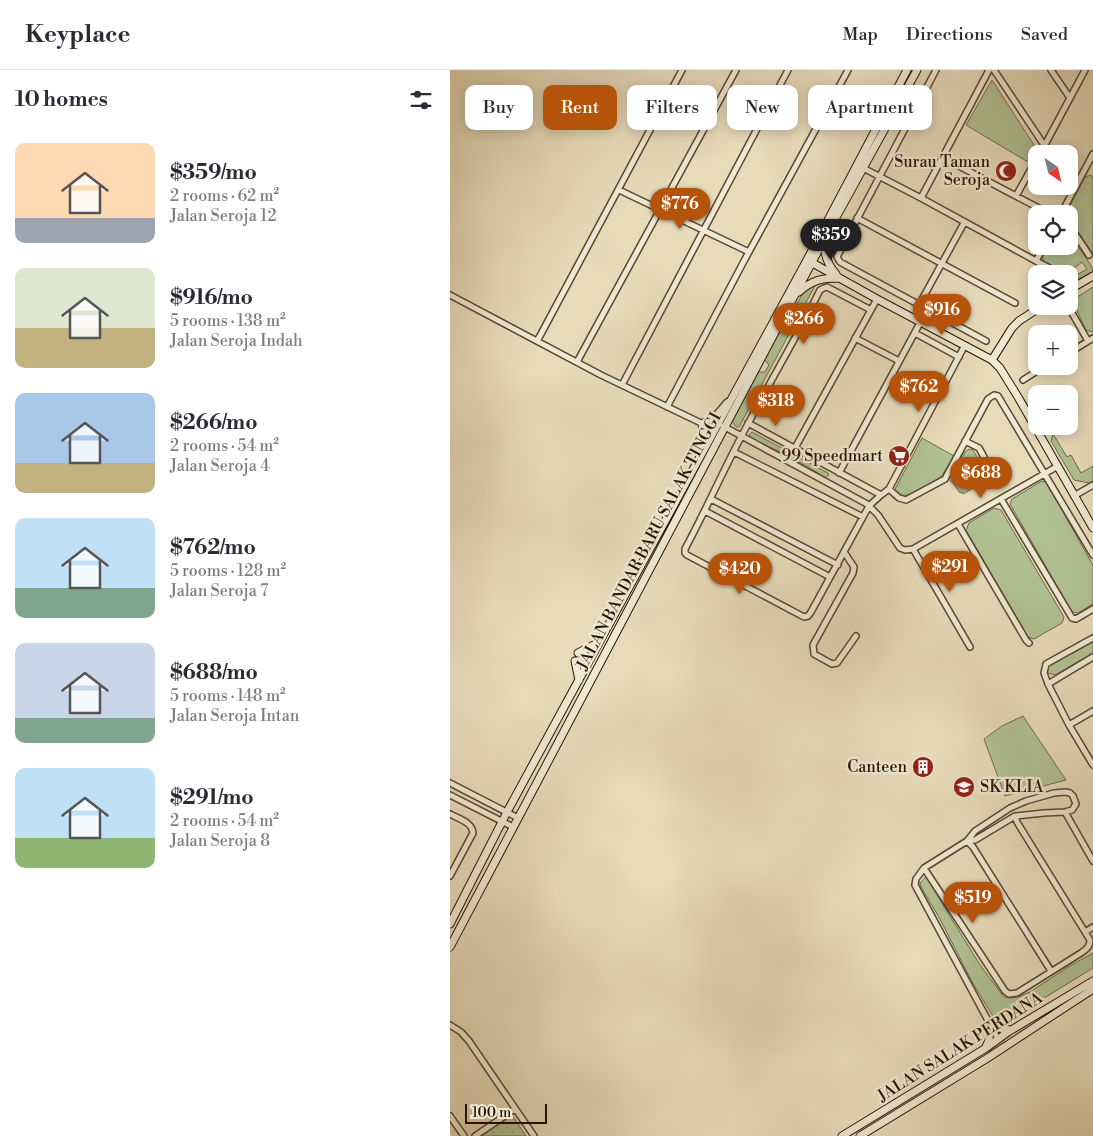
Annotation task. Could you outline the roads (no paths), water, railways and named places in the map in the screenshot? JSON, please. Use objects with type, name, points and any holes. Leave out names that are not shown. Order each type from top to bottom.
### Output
[{"type":"main road","name":"JALAN BANDAR BARU SALAK TINGGI","points":[[450,924],[502,821],[734,394],[828,232],[917,70]]},
{"type":"main road","name":"JALAN BANDAR BARU SALAK TINGGI","points":[[450,947],[795,295],[904,72]]},
{"type":"main road","points":[[828,232],[825,247],[826,255],[833,270],[840,278]]},
{"type":"main road","points":[[810,261],[876,299],[992,360],[1000,368],[1010,384],[1093,528]]},
{"type":"main road","points":[[1078,284],[1093,276]]},
{"type":"main road","points":[[795,295],[802,288],[815,281],[827,278],[840,278]]},
{"type":"main road","points":[[992,360],[1012,328],[1028,315]]},
{"type":"main road","points":[[578,652],[599,643]]},
{"type":"main road","points":[[575,661],[579,680]]},
{"type":"main road","name":"JALAN SALAK PERDANA","points":[[844,1136],[1093,981]]},
{"type":"main road","name":"JALAN SALAK PERDANA","points":[[860,1136],[1004,1047],[1093,989]]},
{"type":"main road","points":[[986,1048],[989,1040],[990,1025],[1012,1030]]},
{"type":"main road","points":[[998,1039],[1004,1047]]},
{"type":"street","points":[[537,341],[682,70]]},
{"type":"street","points":[[577,362],[736,70]]},
{"type":"street","points":[[622,385],[788,70]]},
{"type":"street","points":[[667,407],[848,70]]},
{"type":"street","points":[[936,70],[837,257],[840,262],[986,341]]},
{"type":"street","points":[[921,198],[989,70]]},
{"type":"street","points":[[994,70],[1044,145],[1085,70]]},
{"type":"street","points":[[1051,70],[1070,98]]},
{"type":"street","points":[[1066,205],[1093,154]]},
{"type":"street","points":[[942,158],[1033,205]]},
{"type":"street","points":[[1086,166],[1093,169]]},
{"type":"street","points":[[864,168],[1044,265]]},
{"type":"street","points":[[1016,196],[1028,174]]},
{"type":"street","points":[[619,190],[749,252]]},
{"type":"street","points":[[857,218],[1015,303]]},
{"type":"street","points":[[919,305],[964,223]]},
{"type":"street","points":[[1078,238],[1089,255]]},
{"type":"street","points":[[1036,261],[1039,255]]},
{"type":"street","points":[[870,310],[827,288],[820,290],[799,333],[748,423],[706,511],[685,549],[687,555],[804,617],[812,612],[869,506],[890,489],[965,346]]},
{"type":"street","points":[[450,296],[622,385],[701,423],[708,422],[713,418],[734,394]]},
{"type":"street","points":[[795,448],[876,299]]},
{"type":"street","points":[[1074,315],[1090,340],[1078,347]]},
{"type":"street","points":[[839,473],[921,322]]},
{"type":"street","points":[[915,333],[959,357]]},
{"type":"street","points":[[855,338],[899,361]]},
{"type":"street","points":[[1023,380],[1031,375]]},
{"type":"street","points":[[890,489],[899,498],[906,500],[945,479],[988,399],[994,395],[998,396],[1093,555]]},
{"type":"street","points":[[695,466],[705,438],[701,423]]},
{"type":"street","points":[[748,423],[881,495]]},
{"type":"street","points":[[718,424],[869,506],[878,515],[900,548],[905,550],[913,549],[1058,466]]},
{"type":"street","points":[[965,441],[978,448],[998,483]]},
{"type":"street","points":[[734,452],[863,517]]},
{"type":"street","points":[[1074,496],[1093,485]]},
{"type":"street","points":[[1001,498],[1072,618],[1076,619],[1093,609]]},
{"type":"street","points":[[711,499],[838,565]]},
{"type":"street","points":[[706,511],[830,577]]},
{"type":"street","points":[[958,524],[1029,643]]},
{"type":"street","points":[[913,549],[970,647]]},
{"type":"street","points":[[844,552],[854,567],[853,573],[813,645],[814,654],[832,664],[837,663],[856,636]]},
{"type":"street","points":[[1093,638],[1046,664],[1044,673],[1069,725],[1093,765]]},
{"type":"street","points":[[1048,684],[1093,657]]},
{"type":"street","points":[[1069,725],[1093,712]]},
{"type":"street","points":[[450,783],[518,818]]},
{"type":"street","points":[[967,841],[975,840],[1015,816],[1072,810],[1076,804],[1073,796],[1070,793],[1064,792],[1054,793],[1010,808],[975,831],[967,841],[924,868],[916,880],[915,885],[998,1039]]},
{"type":"street","points":[[450,794],[513,827]]},
{"type":"street","points":[[1065,812],[1093,861]]},
{"type":"street","points":[[450,814],[469,824],[472,827],[473,833],[450,876]]},
{"type":"street","points":[[924,868],[1005,992],[1009,994],[1017,993],[1082,953],[1090,944],[1090,940],[1015,816]]},
{"type":"street","points":[[967,841],[973,847],[1051,971]]},
{"type":"street","points":[[1085,932],[1093,927]]},
{"type":"street","points":[[450,1025],[461,1032],[469,1041],[534,1136]]},
{"type":"street","points":[[475,1136],[515,1108]]},
{"type":"street","points":[[450,1116],[464,1136]]},
{"type":"place","name":"Surau Taman Seroja","points":[[1006,171]]},
{"type":"place","name":"99 Speedmart","points":[[899,456]]},
{"type":"place","name":"Canteen","points":[[923,767]]},
{"type":"place","name":"SK KLIA","points":[[964,787]]}]
